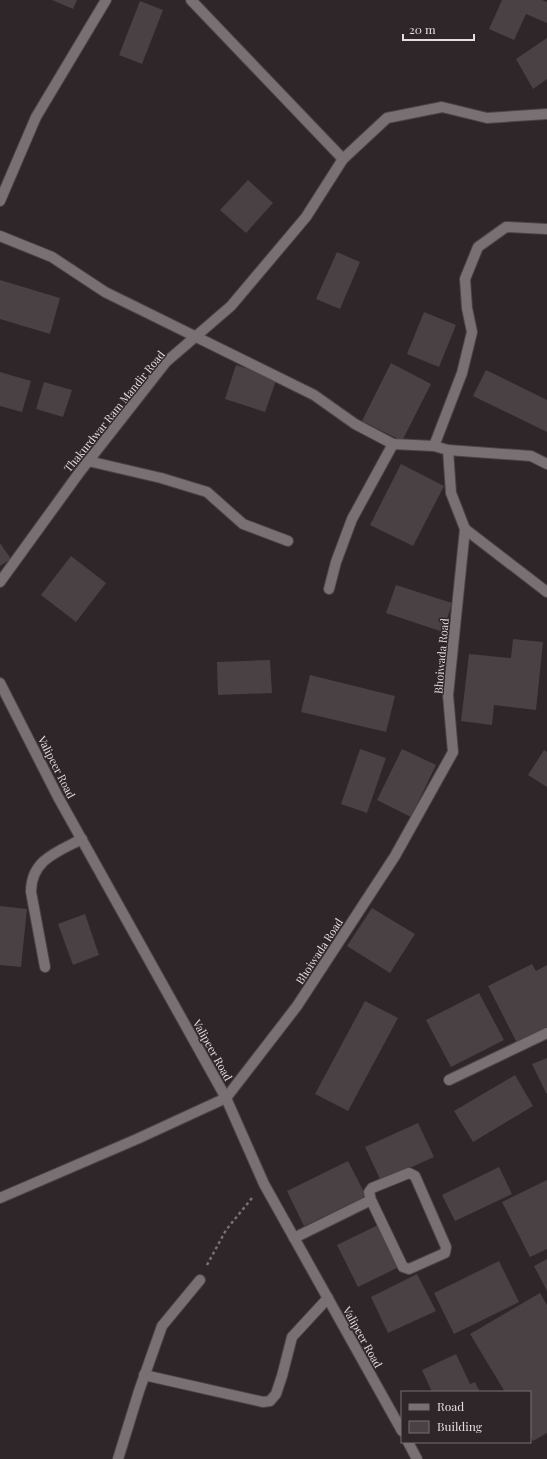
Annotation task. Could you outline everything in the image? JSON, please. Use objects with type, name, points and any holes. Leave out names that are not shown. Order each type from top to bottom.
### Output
[{"type":"street","points":[[0,200],[36,116],[106,0]]},
{"type":"street","points":[[192,0],[343,159]]},
{"type":"street","name":"Thakurdwar Ram Mandir Road","points":[[0,582],[88,461],[166,362],[231,306],[306,217],[343,159],[387,118],[442,107],[487,118],[547,114]]},
{"type":"street","points":[[434,446],[462,373],[472,332],[467,308],[465,279],[478,247],[506,227],[547,229]]},
{"type":"street","points":[[0,236],[52,257],[105,292],[314,395],[355,424],[393,444],[434,446],[448,450],[532,456],[547,464]]},
{"type":"street","points":[[329,589],[336,562],[352,519],[393,444]]},
{"type":"street","name":"Bhoiwada Road","points":[[226,1098],[297,1006],[395,856],[454,752],[448,694],[465,529],[450,493],[448,450]]},
{"type":"street","points":[[88,461],[161,478],[207,492],[243,524],[288,541]]},
{"type":"street","points":[[465,529],[547,592]]},
{"type":"street","name":"Valipeer Road","points":[[0,683],[58,797],[226,1098],[264,1184],[401,1429]]},
{"type":"street","points":[[45,967],[31,892],[31,881],[36,870],[49,856],[82,840]]},
{"type":"street","points":[[449,1080],[547,1034]]},
{"type":"street","points":[[0,1198],[137,1139],[226,1098]]},
{"type":"street","points":[[409,1173],[415,1176],[446,1247],[444,1253],[409,1269],[403,1266],[371,1200],[369,1192],[372,1188],[409,1173]]},
{"type":"street","points":[[294,1238],[371,1200]]},
{"type":"street","points":[[118,1459],[144,1375],[162,1326],[200,1280]]},
{"type":"street","points":[[144,1375],[263,1402],[270,1401],[276,1394],[292,1337],[328,1298]]},
{"type":"street","points":[[409,1443],[417,1459]]},
{"type":"path","points":[[200,1280],[226,1230],[264,1184]]},
{"type":"building","points":[[52,0],[77,0],[73,9]]},
{"type":"building","points":[[502,0],[542,0],[547,2],[547,23],[526,14],[514,40],[489,29]]},
{"type":"building","points":[[140,1],[163,10],[142,64],[119,55]]},
{"type":"building","points":[[547,38],[547,79],[533,89],[516,59]]},
{"type":"building","points":[[248,180],[273,203],[246,233],[220,210]]},
{"type":"building","points":[[337,252],[360,262],[340,309],[316,299]]},
{"type":"building","points":[[0,280],[60,298],[50,334],[0,319]]},
{"type":"building","points":[[424,312],[456,325],[439,367],[407,354]]},
{"type":"building","points":[[391,363],[431,384],[402,441],[362,421]]},
{"type":"building","points":[[236,365],[277,378],[265,412],[225,399]]},
{"type":"building","points":[[486,370],[547,400],[547,432],[473,396]]},
{"type":"building","points":[[0,372],[31,381],[22,412],[0,406]]},
{"type":"building","points":[[44,382],[72,390],[63,417],[36,409]]},
{"type":"building","points":[[401,464],[444,486],[413,546],[370,525]]},
{"type":"building","points":[[0,543],[11,559],[0,566]]},
{"type":"building","points":[[71,556],[106,583],[76,622],[41,595]]},
{"type":"building","points":[[396,585],[452,603],[443,632],[386,613]]},
{"type":"building","points":[[513,639],[543,642],[536,710],[494,705],[492,725],[461,721],[469,654],[511,658]]},
{"type":"building","points":[[270,660],[272,693],[218,695],[217,662]]},
{"type":"building","points":[[310,675],[395,696],[386,732],[301,712]]},
{"type":"building","points":[[360,749],[386,758],[367,813],[341,804]]},
{"type":"building","points":[[402,749],[436,765],[411,817],[377,800]]},
{"type":"building","points":[[544,750],[547,752],[547,787],[528,775]]},
{"type":"building","points":[[0,906],[27,909],[21,967],[0,965]]},
{"type":"building","points":[[372,908],[415,934],[390,973],[347,946]]},
{"type":"building","points":[[85,914],[99,955],[73,965],[58,924]]},
{"type":"building","points":[[532,964],[536,971],[547,965],[547,1028],[517,1043],[488,986]]},
{"type":"building","points":[[479,993],[504,1040],[451,1067],[426,1020]]},
{"type":"building","points":[[365,1001],[398,1018],[348,1111],[315,1094]]},
{"type":"building","points":[[547,1058],[547,1093],[546,1093],[532,1064]]},
{"type":"building","points":[[515,1075],[533,1106],[473,1142],[454,1111]]},
{"type":"building","points":[[418,1123],[434,1157],[381,1181],[365,1147]]},
{"type":"building","points":[[348,1161],[366,1196],[304,1226],[287,1191]]},
{"type":"building","points":[[499,1167],[512,1194],[455,1221],[442,1195]]},
{"type":"building","points":[[547,1180],[547,1249],[530,1257],[502,1202]]},
{"type":"building","points":[[378,1225],[399,1267],[358,1287],[337,1245]]},
{"type":"building","points":[[547,1259],[547,1291],[534,1266]]},
{"type":"building","points":[[499,1261],[519,1302],[454,1334],[434,1293]]},
{"type":"building","points":[[417,1274],[436,1311],[388,1333],[371,1297]]},
{"type":"building","points":[[540,1293],[547,1305],[547,1433],[533,1441],[531,1437],[531,1391],[504,1391],[470,1334]]},
{"type":"building","points":[[456,1354],[470,1384],[475,1382],[480,1391],[432,1391],[422,1370]]}]
